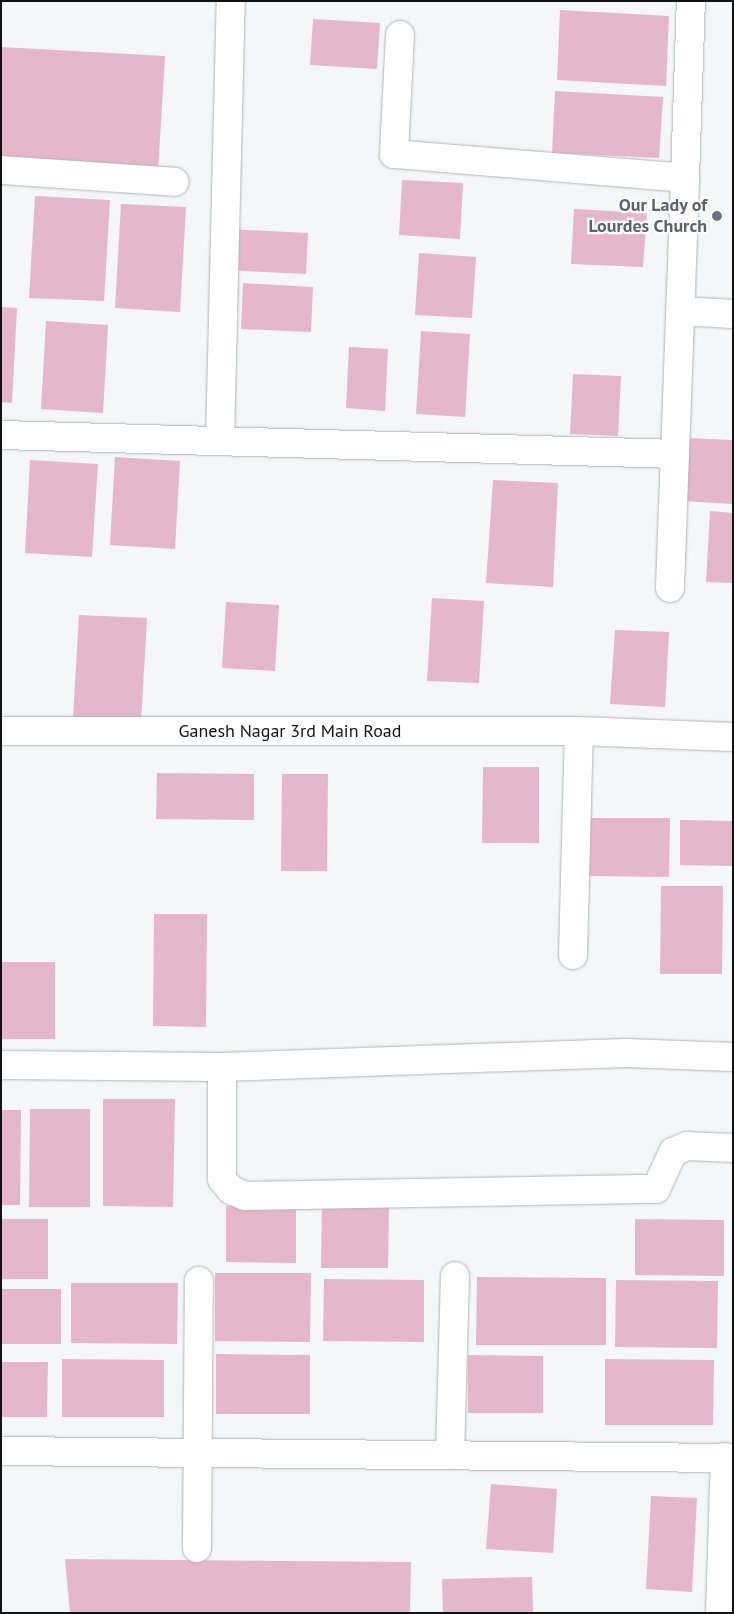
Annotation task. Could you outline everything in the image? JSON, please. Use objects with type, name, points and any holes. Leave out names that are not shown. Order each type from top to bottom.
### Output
[{"type":"street","points":[[220,440],[231,1]]},
{"type":"street","points":[[670,588],[691,1]]},
{"type":"street","points":[[400,35],[394,154],[685,178]]},
{"type":"street","points":[[1,170],[175,182]]},
{"type":"street","points":[[680,311],[733,314]]},
{"type":"street","points":[[1,435],[675,454]]},
{"type":"street","name":"Ganesh Nagar 3rd Main Road","points":[[1,731],[579,731],[733,737]]},
{"type":"street","points":[[573,955],[579,731]]},
{"type":"street","points":[[1,1065],[222,1067],[626,1053],[733,1057]]},
{"type":"street","points":[[222,1067],[222,1179],[231,1190],[245,1196],[656,1189],[673,1152],[687,1146],[733,1148]]},
{"type":"street","points":[[450,1455],[455,1276]]},
{"type":"street","points":[[197,1548],[199,1282]]},
{"type":"street","points":[[1,1451],[729,1458],[720,1613]]},
{"type":"building","points":[[560,10],[669,16],[666,86],[557,80]]},
{"type":"building","points":[[313,19],[380,23],[377,69],[310,65]]},
{"type":"building","points":[[1,47],[165,56],[158,171],[1,162]]},
{"type":"building","points":[[555,91],[663,97],[659,158],[552,153]]},
{"type":"building","points":[[402,180],[463,183],[460,239],[399,235]]},
{"type":"building","points":[[35,196],[110,200],[104,301],[29,298]]},
{"type":"building","points":[[121,204],[186,207],[180,312],[115,308]]},
{"type":"building","points":[[574,209],[647,213],[643,267],[571,264]]},
{"type":"building","points":[[228,229],[308,233],[306,274],[225,270]]},
{"type":"building","points":[[419,253],[476,257],[472,318],[415,315]]},
{"type":"building","points":[[243,283],[313,287],[311,332],[241,329]]},
{"type":"building","points":[[1,307],[17,308],[12,403],[1,402]]},
{"type":"building","points":[[46,321],[108,325],[103,413],[41,409]]},
{"type":"building","points":[[421,331],[470,334],[465,417],[416,414]]},
{"type":"building","points":[[349,347],[388,349],[385,411],[346,408]]},
{"type":"building","points":[[573,374],[621,376],[618,436],[570,434]]},
{"type":"building","points":[[687,438],[733,440],[733,504],[683,501]]},
{"type":"building","points":[[115,457],[180,461],[175,549],[110,545]]},
{"type":"building","points":[[30,460],[98,464],[92,557],[25,553]]},
{"type":"building","points":[[493,480],[558,483],[553,587],[486,583]]},
{"type":"building","points":[[710,511],[733,513],[733,583],[706,582]]},
{"type":"building","points":[[432,598],[484,601],[479,683],[427,681]]},
{"type":"building","points":[[226,602],[279,605],[275,671],[222,668]]},
{"type":"building","points":[[79,615],[147,618],[141,722],[73,717]]},
{"type":"building","points":[[615,630],[669,632],[665,707],[610,704]]},
{"type":"building","points":[[483,767],[539,767],[539,843],[482,843]]},
{"type":"building","points":[[157,773],[254,774],[254,820],[156,819]]},
{"type":"building","points":[[282,774],[328,774],[327,871],[281,871]]},
{"type":"building","points":[[587,818],[670,818],[669,877],[587,876]]},
{"type":"building","points":[[680,820],[733,821],[733,866],[680,865]]},
{"type":"building","points":[[661,886],[723,886],[722,974],[660,974]]},
{"type":"building","points":[[154,914],[207,914],[206,1027],[153,1026]]},
{"type":"building","points":[[1,962],[55,962],[55,1039],[1,1039]]},
{"type":"building","points":[[103,1099],[175,1099],[173,1207],[103,1206]]},
{"type":"building","points":[[30,1109],[90,1109],[90,1207],[29,1207]]},
{"type":"building","points":[[1,1110],[21,1110],[20,1205],[1,1205]]},
{"type":"building","points":[[322,1201],[389,1202],[388,1268],[321,1268]]},
{"type":"building","points":[[226,1206],[296,1206],[296,1263],[226,1262]]},
{"type":"building","points":[[1,1219],[48,1219],[48,1279],[1,1279]]},
{"type":"building","points":[[635,1219],[724,1220],[724,1276],[635,1275]]},
{"type":"building","points":[[215,1273],[311,1273],[310,1342],[215,1341]]},
{"type":"building","points":[[477,1277],[606,1278],[606,1345],[476,1345]]},
{"type":"building","points":[[324,1279],[424,1280],[424,1342],[323,1341]]},
{"type":"building","points":[[616,1280],[718,1281],[717,1348],[615,1347]]},
{"type":"building","points":[[71,1283],[178,1283],[177,1344],[71,1343]]},
{"type":"building","points":[[1,1289],[61,1289],[61,1344],[1,1344]]},
{"type":"building","points":[[216,1354],[310,1355],[310,1414],[216,1414]]},
{"type":"building","points":[[468,1355],[543,1356],[543,1413],[468,1413]]},
{"type":"building","points":[[62,1359],[164,1360],[164,1417],[62,1417]]},
{"type":"building","points":[[605,1359],[714,1360],[713,1425],[605,1425]]},
{"type":"building","points":[[1,1362],[48,1362],[47,1417],[1,1417]]},
{"type":"building","points":[[491,1484],[557,1489],[553,1553],[486,1549]]},
{"type":"building","points":[[651,1496],[697,1498],[692,1592],[646,1589]]},
{"type":"building","points":[[65,1559],[411,1562],[410,1613],[70,1613]]},
{"type":"building","points":[[532,1577],[533,1613],[443,1613],[442,1579]]},
{"type":"place","name":"Our Lady of Lourdes Church","points":[[717,216]]}]
